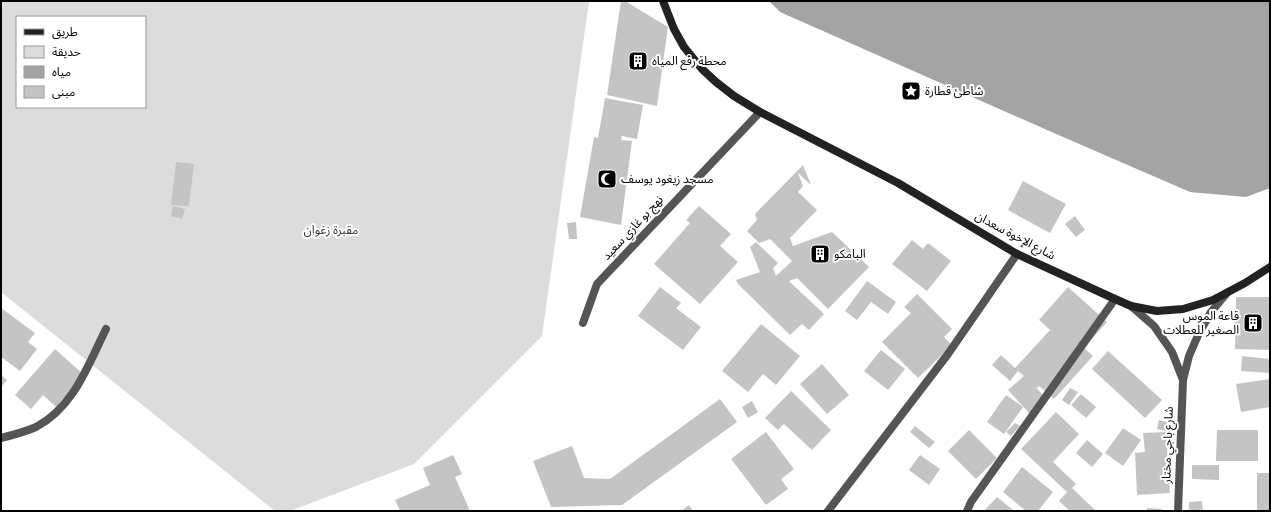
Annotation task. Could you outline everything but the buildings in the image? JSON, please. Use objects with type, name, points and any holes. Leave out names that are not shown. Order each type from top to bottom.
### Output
[{"type":"street","points":[[663,1],[678,38],[691,56],[716,82],[760,112]]},
{"type":"street","name":"شارع الإخوة سعدان","points":[[760,112],[898,183],[1017,254],[1132,306],[1158,311],[1183,309],[1213,300],[1245,283],[1270,267]]},
{"type":"street","name":"نهج بو غازي سعيد","points":[[583,323],[597,284],[760,112]]},
{"type":"street","points":[[828,511],[948,354],[1017,254]]},
{"type":"street","name":"شارع باجي مختار","points":[[1178,511],[1183,380],[1189,356],[1198,333],[1227,293]]},
{"type":"street","points":[[967,511],[971,502],[1115,299]]},
{"type":"street","name":"شارع باجي مختار","points":[[1132,306],[1154,326],[1172,352],[1183,380]]},
{"type":"street","points":[[1,438],[35,427],[53,416],[68,402],[79,384],[106,330]]},
{"type":"green space","name":"مقبرة زغوان","points":[[1,1],[589,1],[542,336],[414,464],[290,511],[275,511],[1,292]]},
{"type":"water","points":[[769,1],[1270,1],[1270,188],[1246,197],[1190,192],[780,12]]},
{"type":"place","name":"محطة رفع المياه","points":[[638,61]]},
{"type":"place","name":"شاطئ قطارة","points":[[911,91]]},
{"type":"place","name":"مسجد زيغود يوسف","points":[[607,179]]},
{"type":"place","name":"البامكو","points":[[820,254]]},
{"type":"place","name":"قاعة الموس الصغير للعطلات","points":[[1253,323]]}]
